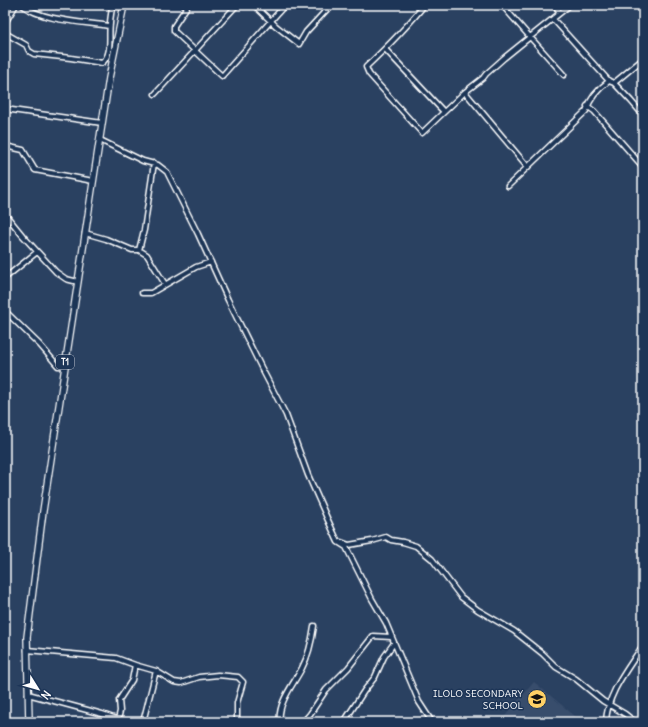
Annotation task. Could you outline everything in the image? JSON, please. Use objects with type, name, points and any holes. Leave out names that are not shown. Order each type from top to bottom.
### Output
[{"type":"highway","name":"T1","points":[[29,722],[27,637],[43,511],[109,78],[124,5]]},
{"type":"street","points":[[5,23],[16,5]]},
{"type":"street","points":[[22,5],[28,10],[49,17],[109,26]]},
{"type":"street","points":[[5,33],[26,45],[29,51],[34,54],[102,63],[106,60],[110,43],[109,26],[112,5]]},
{"type":"street","points":[[188,5],[174,26],[174,31],[222,76],[285,5]]},
{"type":"street","points":[[155,94],[237,5]]},
{"type":"street","points":[[254,5],[299,44],[306,32],[330,5]]},
{"type":"street","points":[[421,5],[422,8],[417,14],[385,49],[366,67],[369,74],[422,133],[465,92],[484,78],[486,74],[504,58],[570,5]]},
{"type":"street","points":[[502,5],[564,75]]},
{"type":"street","points":[[556,5],[560,13]]},
{"type":"street","points":[[553,19],[609,81],[614,83],[643,115]]},
{"type":"street","points":[[385,49],[444,112]]},
{"type":"street","points":[[614,83],[643,59]]},
{"type":"street","points":[[508,186],[586,111],[590,100],[602,86],[609,81]]},
{"type":"street","points":[[465,92],[528,167]]},
{"type":"street","points":[[587,106],[594,111],[643,167]]},
{"type":"street","points":[[5,109],[102,123]]},
{"type":"street","points":[[100,140],[137,158],[158,164],[167,172],[251,347],[286,415],[308,475],[338,540],[346,547],[386,623],[419,702],[432,722]]},
{"type":"street","points":[[5,146],[23,150],[35,170],[93,181]]},
{"type":"street","points":[[138,250],[144,230],[154,163]]},
{"type":"street","points":[[5,214],[56,272],[66,279],[78,282]]},
{"type":"street","points":[[85,233],[106,238],[147,255],[166,284]]},
{"type":"street","points":[[5,278],[37,252]]},
{"type":"street","points":[[142,293],[151,293],[196,267],[211,262]]},
{"type":"street","points":[[5,311],[40,345],[58,366],[65,366]]},
{"type":"street","points":[[338,540],[349,545],[386,537],[391,540],[416,546],[432,559],[461,597],[478,610],[514,631],[543,654],[556,667],[576,679],[608,705],[625,714],[635,722]]},
{"type":"street","points":[[269,722],[279,721],[281,708],[287,693],[303,667],[314,626]]},
{"type":"street","points":[[303,722],[326,690],[348,668],[373,636],[391,637]]},
{"type":"street","points":[[344,722],[375,677],[384,657],[394,643]]},
{"type":"street","points":[[606,722],[608,705],[620,682],[643,645]]},
{"type":"street","points":[[27,650],[116,658],[156,671],[174,682],[181,684],[206,676],[218,675],[238,677],[243,682],[237,703],[237,722]]},
{"type":"street","points":[[118,720],[120,711],[119,700],[132,680],[135,665]]},
{"type":"street","points":[[143,722],[156,671]]},
{"type":"street","points":[[28,694],[102,714],[125,722]]},
{"type":"shaded area","name":"ILOLO SECONDARY SCHOOL","points":[[534,682],[576,717],[571,722],[500,722]]},
{"type":"place","name":"ILOLO SECONDARY SCHOOL","points":[[537,699]]}]
